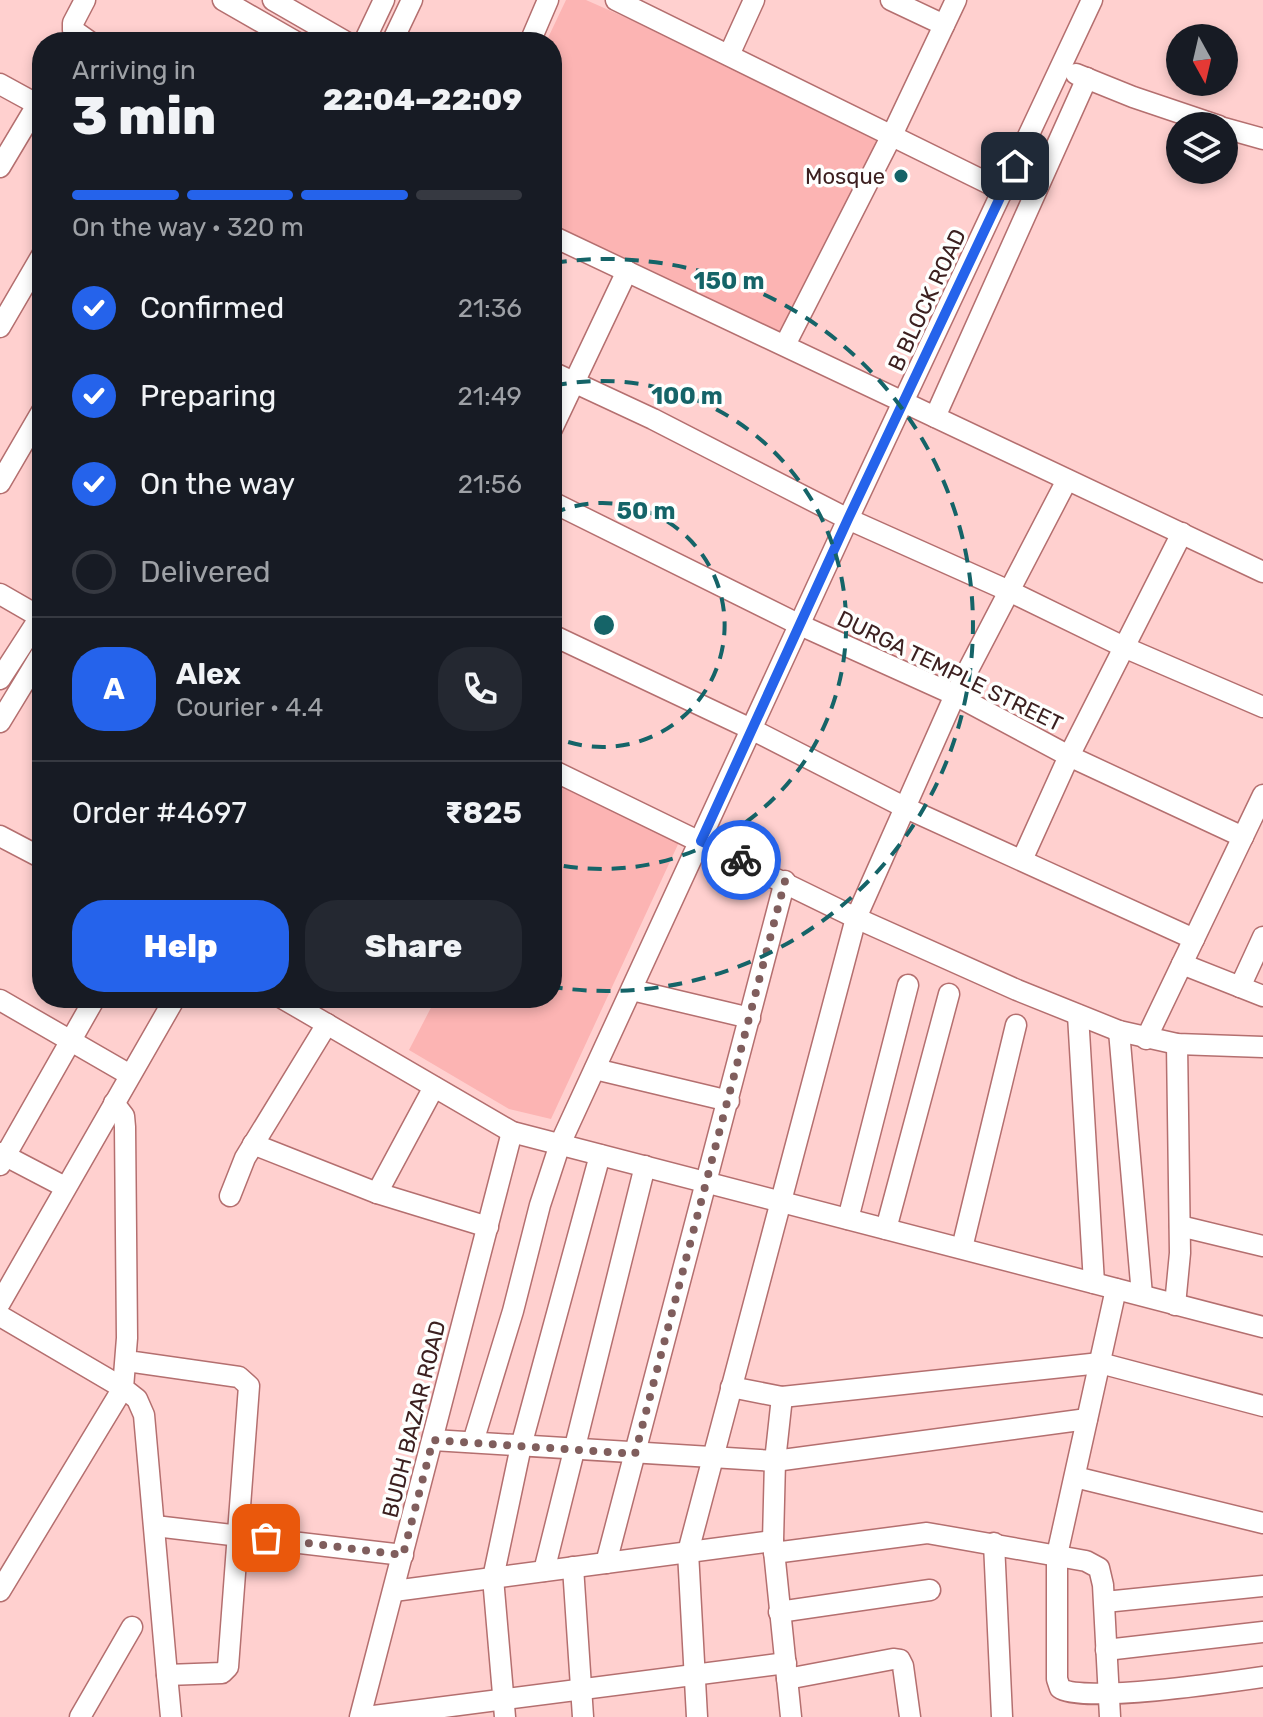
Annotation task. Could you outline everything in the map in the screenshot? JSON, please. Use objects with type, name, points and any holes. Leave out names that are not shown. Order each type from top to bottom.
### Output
[{"type":"street","points":[[76,32],[73,23],[85,0]]},
{"type":"street","points":[[223,0],[259,32]]},
{"type":"street","points":[[273,0],[329,32]]},
{"type":"street","points":[[369,32],[384,0]]},
{"type":"street","points":[[397,32],[412,0]]},
{"type":"street","points":[[534,32],[548,0]]},
{"type":"street","points":[[616,0],[1004,191]]},
{"type":"street","points":[[729,55],[754,0]]},
{"type":"street","points":[[891,0],[944,25]]},
{"type":"street","points":[[785,345],[892,135],[956,0]]},
{"type":"street","name":"B BLOCK ROAD","points":[[473,1442],[560,1144],[848,519],[1092,0]]},
{"type":"street","points":[[1061,67],[1178,112]]},
{"type":"street","points":[[935,417],[1087,78]]},
{"type":"street","points":[[0,84],[32,102]]},
{"type":"street","points":[[0,167],[32,118]]},
{"type":"street","points":[[1238,132],[1263,139]]},
{"type":"street","points":[[562,241],[1263,572]]},
{"type":"street","points":[[562,408],[627,271]]},
{"type":"street","points":[[0,327],[32,272]]},
{"type":"street","points":[[562,377],[653,419],[848,519],[1009,591],[1126,648],[1263,707]]},
{"type":"street","points":[[0,483],[32,428]]},
{"type":"street","points":[[697,1717],[688,1552],[856,918],[955,695],[1067,480]]},
{"type":"street","name":"DURGA TEMPLE STREET","points":[[562,507],[800,625],[955,695],[1069,756],[1243,837]]},
{"type":"street","points":[[1022,860],[1069,756],[1182,533]]},
{"type":"street","points":[[0,594],[32,611]]},
{"type":"street","points":[[0,679],[32,630]]},
{"type":"street","points":[[562,640],[753,730],[906,808],[1194,939]]},
{"type":"street","points":[[0,722],[32,669]]},
{"type":"street","points":[[562,775],[856,918],[1017,990],[1119,1031],[1177,1044],[1263,1047]]},
{"type":"street","points":[[1146,1039],[1263,795]]},
{"type":"street","points":[[0,836],[32,853]]},
{"type":"street","points":[[606,1563],[785,881]]},
{"type":"street","points":[[1240,987],[1263,937]]},
{"type":"street","points":[[1182,964],[1263,996]]},
{"type":"street","points":[[848,1219],[908,985]]},
{"type":"street","points":[[632,990],[750,1018]]},
{"type":"street","points":[[886,1229],[949,994]]},
{"type":"street","points":[[0,1000],[130,1075]]},
{"type":"street","points":[[65,1187],[2,1158],[89,1008]]},
{"type":"street","points":[[0,1303],[169,1008]]},
{"type":"street","points":[[299,1008],[512,1132],[1263,1327]]},
{"type":"street","points":[[1078,1015],[1094,1283]]},
{"type":"street","points":[[230,1196],[245,1158],[327,1024]]},
{"type":"street","points":[[962,1248],[1016,1025]]},
{"type":"street","points":[[1119,1031],[1142,1295]]},
{"type":"street","points":[[1175,1305],[1180,1226],[1177,1044]]},
{"type":"street","points":[[595,1069],[729,1101]]},
{"type":"street","points":[[377,1193],[434,1087]]},
{"type":"street","points":[[0,1591],[123,1388],[127,1361],[125,1127],[124,1116],[114,1103]]},
{"type":"street","name":"BUDH BAZAR ROAD","points":[[360,1717],[512,1132]]},
{"type":"street","points":[[253,1144],[377,1193],[488,1227]]},
{"type":"street","points":[[504,1708],[493,1578],[521,1446],[600,1155]]},
{"type":"street","points":[[544,1571],[645,1166]]},
{"type":"street","points":[[1180,1226],[1263,1246]]},
{"type":"street","points":[[1116,1289],[1057,1555],[1057,1679],[1060,1688],[1075,1694],[1108,1694],[1263,1677]]},
{"type":"street","points":[[0,1316],[123,1388],[137,1399],[142,1408],[171,1717]]},
{"type":"street","points":[[127,1361],[239,1377],[247,1382],[250,1391],[227,1671],[167,1675]]},
{"type":"street","points":[[731,1387],[782,1397],[1100,1363],[1263,1406]]},
{"type":"street","points":[[782,1397],[775,1461],[773,1547],[791,1717]]},
{"type":"street","points":[[433,1440],[775,1461],[1087,1419]]},
{"type":"street","points":[[1075,1477],[1263,1523]]},
{"type":"street","points":[[155,1526],[403,1555]]},
{"type":"street","points":[[394,1591],[688,1552],[927,1533],[994,1543],[1086,1561],[1099,1568],[1105,1602],[1110,1717]]},
{"type":"street","points":[[994,1543],[1002,1717]]},
{"type":"street","points":[[573,1567],[583,1717]]},
{"type":"street","points":[[1105,1602],[1263,1586]]},
{"type":"street","points":[[779,1612],[930,1590]]},
{"type":"street","points":[[80,1717],[132,1627]]},
{"type":"street","points":[[1106,1650],[1263,1632]]},
{"type":"street","points":[[366,1717],[504,1708],[581,1689],[695,1675],[786,1671],[893,1659],[900,1660],[903,1666],[910,1717]]},
{"type":"shaded area","points":[[566,0],[586,0],[892,135],[785,345],[562,229],[562,32],[551,32]]},
{"type":"shaded area","points":[[562,783],[680,840],[551,1119],[509,1109],[409,1050],[431,1008],[562,1008]]},
{"type":"way so far","points":[[266,1538],[403,1555],[433,1440],[635,1454],[785,881],[741,860]]},
{"type":"place","name":"Mosque","points":[[901,176]]},
{"type":"route","points":[[741,860],[701,841],[848,519],[1015,166]]}]
